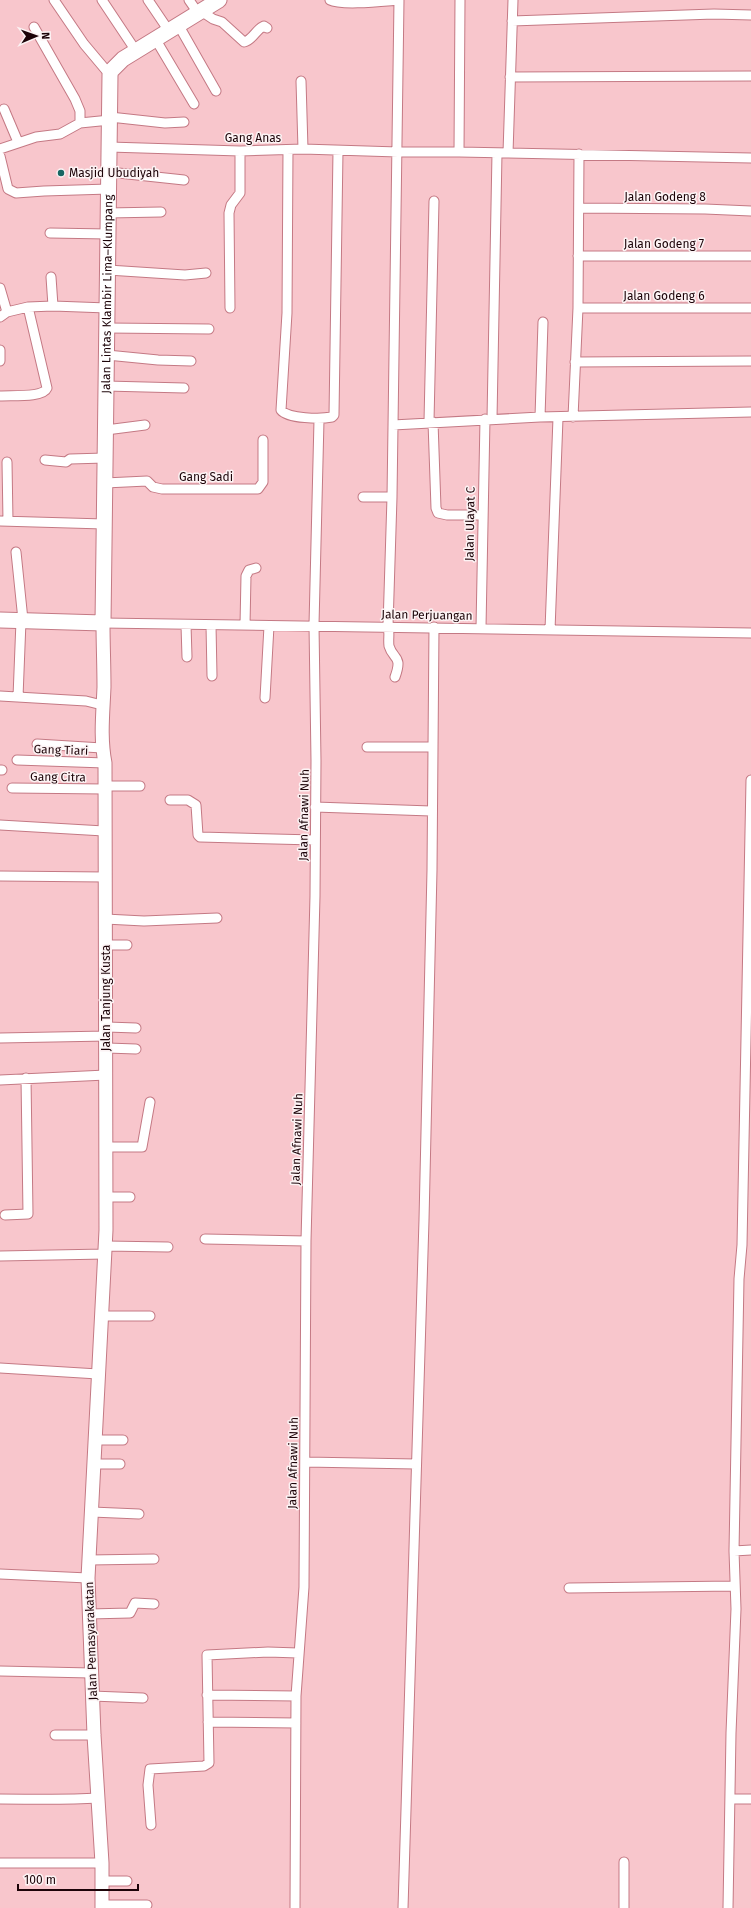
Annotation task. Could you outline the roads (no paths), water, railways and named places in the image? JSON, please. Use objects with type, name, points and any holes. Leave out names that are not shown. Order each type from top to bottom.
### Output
[{"type":"main road","points":[[110,75],[118,64],[136,51],[219,0]]},
{"type":"main road","name":"Jalan Lintas Klambir Lima–Klumpang","points":[[103,622],[110,75]]},
{"type":"main road","points":[[0,620],[103,622]]},
{"type":"street","points":[[54,0],[84,44],[110,75]]},
{"type":"street","points":[[102,0],[136,51]]},
{"type":"street","points":[[148,0],[174,28],[216,91]]},
{"type":"street","points":[[189,0],[200,12],[222,22],[244,42],[249,40],[261,27],[264,26],[267,28]]},
{"type":"street","points":[[330,0],[338,2],[399,0],[392,497],[388,626],[390,633],[389,646],[398,663],[395,677]]},
{"type":"street","points":[[459,152],[460,0]]},
{"type":"street","points":[[508,153],[513,0]]},
{"type":"street","points":[[512,21],[714,14],[751,15]]},
{"type":"street","points":[[34,27],[75,99],[80,111],[80,124]]},
{"type":"street","points":[[156,40],[194,104]]},
{"type":"street","points":[[510,77],[751,76]]},
{"type":"street","points":[[301,80],[302,149]]},
{"type":"street","points":[[4,109],[18,142]]},
{"type":"street","points":[[109,189],[56,190],[16,193],[8,189],[0,150],[18,142],[41,135],[60,134],[80,124],[110,119],[165,123],[184,122]]},
{"type":"street","name":"Gang Anas","points":[[109,147],[240,151],[302,149],[338,151],[751,158]]},
{"type":"street","points":[[288,150],[288,313],[280,410],[286,414],[319,420],[332,418],[334,415],[338,151]]},
{"type":"street","points":[[230,308],[229,213],[231,205],[240,194],[240,151]]},
{"type":"street","name":"Jalan Ulayat C","points":[[481,628],[482,515],[489,419],[497,153]]},
{"type":"street","points":[[573,417],[578,308],[579,154]]},
{"type":"street","points":[[109,172],[184,180]]},
{"type":"street","points":[[434,201],[431,422],[436,508],[438,513],[447,515],[482,515]]},
{"type":"street","name":"Jalan Godeng 8","points":[[579,208],[706,209],[751,212]]},
{"type":"street","points":[[108,213],[161,212]]},
{"type":"street","points":[[50,233],[108,234]]},
{"type":"street","name":"Jalan Godeng 7","points":[[578,256],[751,256]]},
{"type":"street","points":[[108,270],[185,275],[206,273]]},
{"type":"street","points":[[51,277],[53,306]]},
{"type":"street","points":[[0,288],[3,315],[28,307],[53,306],[107,308]]},
{"type":"street","points":[[0,396],[42,394],[48,388],[28,307]]},
{"type":"street","name":"Jalan Godeng 6","points":[[578,308],[751,308]]},
{"type":"street","points":[[540,417],[543,322]]},
{"type":"street","points":[[107,328],[209,329]]},
{"type":"street","points":[[0,350],[0,361]]},
{"type":"street","points":[[106,355],[158,360],[191,361]]},
{"type":"street","points":[[575,362],[751,361]]},
{"type":"street","points":[[106,386],[184,388]]},
{"type":"street","points":[[393,425],[540,417],[558,418],[751,412]]},
{"type":"street","points":[[550,630],[558,418]]},
{"type":"street","name":"Jalan Afnawi Nuh","points":[[295,1908],[296,1696],[304,1587],[306,1241],[316,807],[314,626],[319,420]]},
{"type":"street","points":[[106,430],[145,425]]},
{"type":"street","name":"Gang Sadi","points":[[105,483],[148,482],[153,487],[162,489],[258,489],[263,482],[263,440]]},
{"type":"street","points":[[45,460],[66,462],[70,458],[105,458]]},
{"type":"street","points":[[7,462],[4,521],[104,524]]},
{"type":"street","points":[[363,497],[392,497]]},
{"type":"street","points":[[16,552],[22,621],[18,697]]},
{"type":"street","points":[[245,625],[246,576],[249,570],[256,568]]},
{"type":"street","name":"Jalan Perjuangan","points":[[103,622],[186,625],[388,626],[751,633]]},
{"type":"street","name":"Jalan Tanjung Kusta","points":[[98,1374],[106,1250],[107,1148],[104,831],[105,763],[102,748],[103,622]]},
{"type":"street","points":[[186,625],[187,657]]},
{"type":"street","points":[[211,625],[212,676]]},
{"type":"street","points":[[265,698],[269,626]]},
{"type":"street","points":[[403,1908],[430,991],[434,627]]},
{"type":"street","points":[[0,696],[86,701],[102,705]]},
{"type":"street","points":[[37,744],[102,748]]},
{"type":"street","points":[[367,747],[432,747]]},
{"type":"street","name":"Gang Tiari","points":[[17,760],[105,763]]},
{"type":"street","points":[[728,1908],[735,1586],[734,1551],[750,912],[751,780]]},
{"type":"street","name":"Gang Citra","points":[[12,788],[104,788],[140,786]]},
{"type":"street","points":[[170,800],[188,800],[196,805],[198,835],[200,837],[315,840]]},
{"type":"street","points":[[316,807],[431,810]]},
{"type":"street","points":[[0,825],[104,831]]},
{"type":"street","points":[[0,876],[105,877]]},
{"type":"street","points":[[105,919],[144,921],[217,918]]},
{"type":"street","points":[[106,945],[127,945]]},
{"type":"street","points":[[0,1038],[107,1037],[136,1028]]},
{"type":"street","points":[[107,1037],[136,1049]]},
{"type":"street","points":[[0,1080],[106,1075]]},
{"type":"street","points":[[5,1215],[31,1214],[26,1078]]},
{"type":"street","points":[[107,1148],[142,1147],[150,1102]]},
{"type":"street","points":[[106,1197],[130,1197]]},
{"type":"street","points":[[205,1239],[306,1241]]},
{"type":"street","points":[[0,1256],[168,1246]]},
{"type":"street","points":[[102,1316],[150,1316]]},
{"type":"street","points":[[0,1368],[98,1374]]},
{"type":"street","name":"Jalan Pemasyarakatan","points":[[98,1374],[96,1440],[88,1578],[92,1696],[102,1863],[102,1907]]},
{"type":"street","points":[[96,1440],[123,1440]]},
{"type":"street","points":[[305,1462],[416,1464]]},
{"type":"street","points":[[94,1464],[120,1464]]},
{"type":"street","points":[[92,1512],[139,1514]]},
{"type":"street","points":[[734,1551],[751,1550]]},
{"type":"street","points":[[89,1560],[154,1559]]},
{"type":"street","points":[[0,1574],[88,1578]]},
{"type":"street","points":[[569,1588],[735,1586]]},
{"type":"street","points":[[89,1614],[130,1613],[135,1603],[154,1604]]},
{"type":"street","points":[[151,1825],[148,1785],[150,1769],[204,1766],[209,1763],[206,1658],[209,1654],[298,1653]]},
{"type":"street","points":[[0,1670],[91,1673]]},
{"type":"street","points":[[207,1695],[296,1696]]},
{"type":"street","points":[[92,1696],[143,1698]]},
{"type":"street","points":[[208,1722],[296,1723]]},
{"type":"street","points":[[55,1735],[94,1735]]},
{"type":"street","points":[[0,1799],[28,1798],[55,1801],[98,1798]]},
{"type":"street","points":[[730,1799],[751,1799]]},
{"type":"street","points":[[624,1862],[624,1908]]},
{"type":"street","points":[[0,1863],[102,1863]]},
{"type":"street","points":[[102,1881],[127,1881]]},
{"type":"street","points":[[102,1907],[148,1905]]},
{"type":"place","name":"Masjid Ubudiyah","points":[[61,173]]}]
